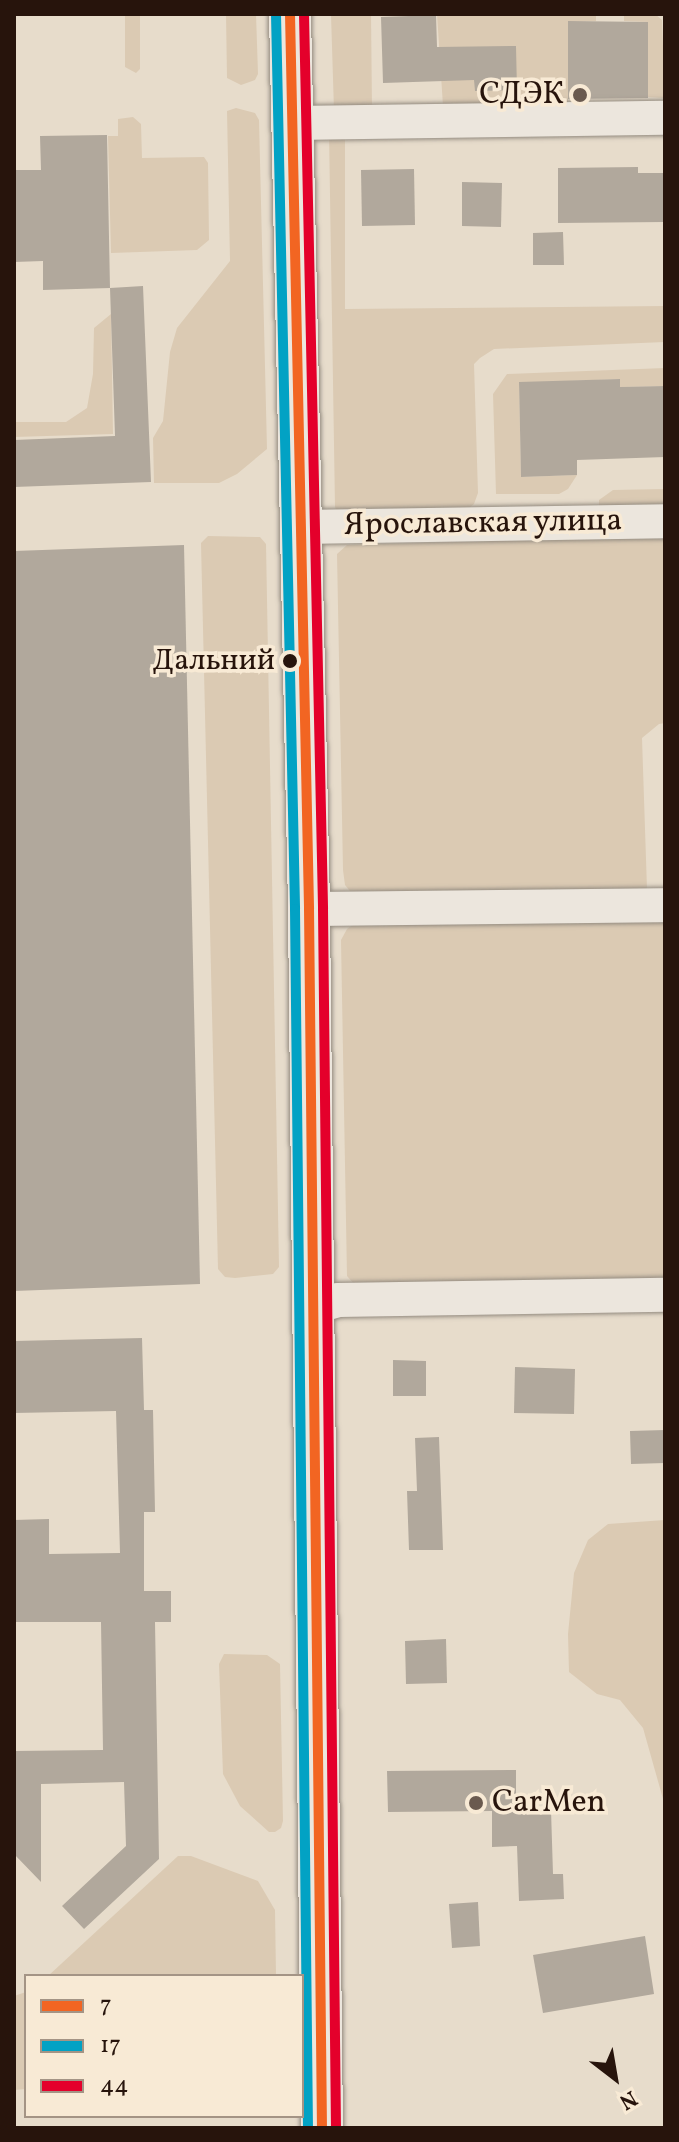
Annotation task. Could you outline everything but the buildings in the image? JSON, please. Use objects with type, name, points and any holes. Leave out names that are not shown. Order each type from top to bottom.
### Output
[{"type":"street","points":[[290,14],[309,909],[322,2128]]},
{"type":"street","points":[[293,123],[665,118]]},
{"type":"street","name":"Ярославская улица","points":[[302,527],[665,521]]},
{"type":"street","points":[[309,909],[665,905]]},
{"type":"street","points":[[314,1307],[338,1300],[665,1295]]},
{"type":"shaded area","points":[[125,14],[140,14],[140,69],[136,73],[125,67]]},
{"type":"shaded area","points":[[226,14],[256,14],[258,74],[255,80],[241,85],[227,78]]},
{"type":"shaded area","points":[[331,14],[371,14],[372,109],[334,111]]},
{"type":"shaded area","points":[[437,14],[596,14],[596,21],[568,22],[568,109],[443,106]]},
{"type":"shaded area","points":[[624,14],[655,14],[662,20],[665,98],[648,97],[648,22],[624,21]]},
{"type":"shaded area","points":[[236,108],[255,113],[259,120],[267,449],[237,474],[219,483],[154,483],[153,438],[163,421],[170,352],[177,328],[230,261],[227,111]]},
{"type":"shaded area","points":[[133,117],[141,124],[142,158],[204,157],[208,163],[209,240],[197,250],[111,253],[108,136],[118,136],[118,119]]},
{"type":"shaded area","points":[[329,132],[345,138],[345,309],[665,306],[665,342],[494,349],[474,364],[478,493],[474,504],[465,511],[338,515],[335,507]]},
{"type":"shaded area","points":[[111,314],[113,434],[14,437],[14,422],[66,422],[87,408],[93,374],[94,328]]},
{"type":"shaded area","points":[[665,368],[665,386],[620,387],[619,379],[519,383],[521,477],[577,475],[568,489],[559,494],[496,494],[493,394],[507,374]]},
{"type":"shaded area","points":[[665,489],[665,510],[599,511],[599,500],[613,490]]},
{"type":"shaded area","points":[[208,536],[260,537],[266,544],[279,1267],[273,1274],[235,1278],[225,1277],[218,1269],[201,543]]},
{"type":"shaded area","points":[[665,536],[665,723],[659,724],[642,738],[647,889],[354,896],[345,885],[343,870],[337,554],[347,545]]},
{"type":"shaded area","points":[[665,919],[665,1281],[355,1285],[347,1276],[341,940],[347,929],[358,921]]},
{"type":"shaded area","points":[[665,1520],[665,1806],[643,1728],[620,1700],[597,1694],[569,1672],[568,1634],[574,1573],[588,1540],[608,1524]]},
{"type":"shaded area","points":[[224,1654],[267,1655],[280,1664],[283,1821],[281,1828],[275,1832],[269,1832],[240,1806],[223,1774],[219,1664]]},
{"type":"shaded area","points":[[178,1856],[191,1856],[258,1881],[275,1910],[276,1974],[50,1974]]},
{"type":"shaded area","points":[[24,1993],[24,2089],[14,2090],[14,1996]]},
{"type":"transit line","name":"17","points":[[276,14],[295,909],[308,2128]]},
{"type":"transit line","name":"7","points":[[290,14],[309,909],[322,2128]]},
{"type":"transit line","name":"44","points":[[304,14],[323,909],[336,2128]]},
{"type":"place","name":"СДЭК","points":[[580,95]]},
{"type":"place","name":"Дальний","points":[[290,661]]},
{"type":"place","name":"CarMen","points":[[476,1803]]}]
